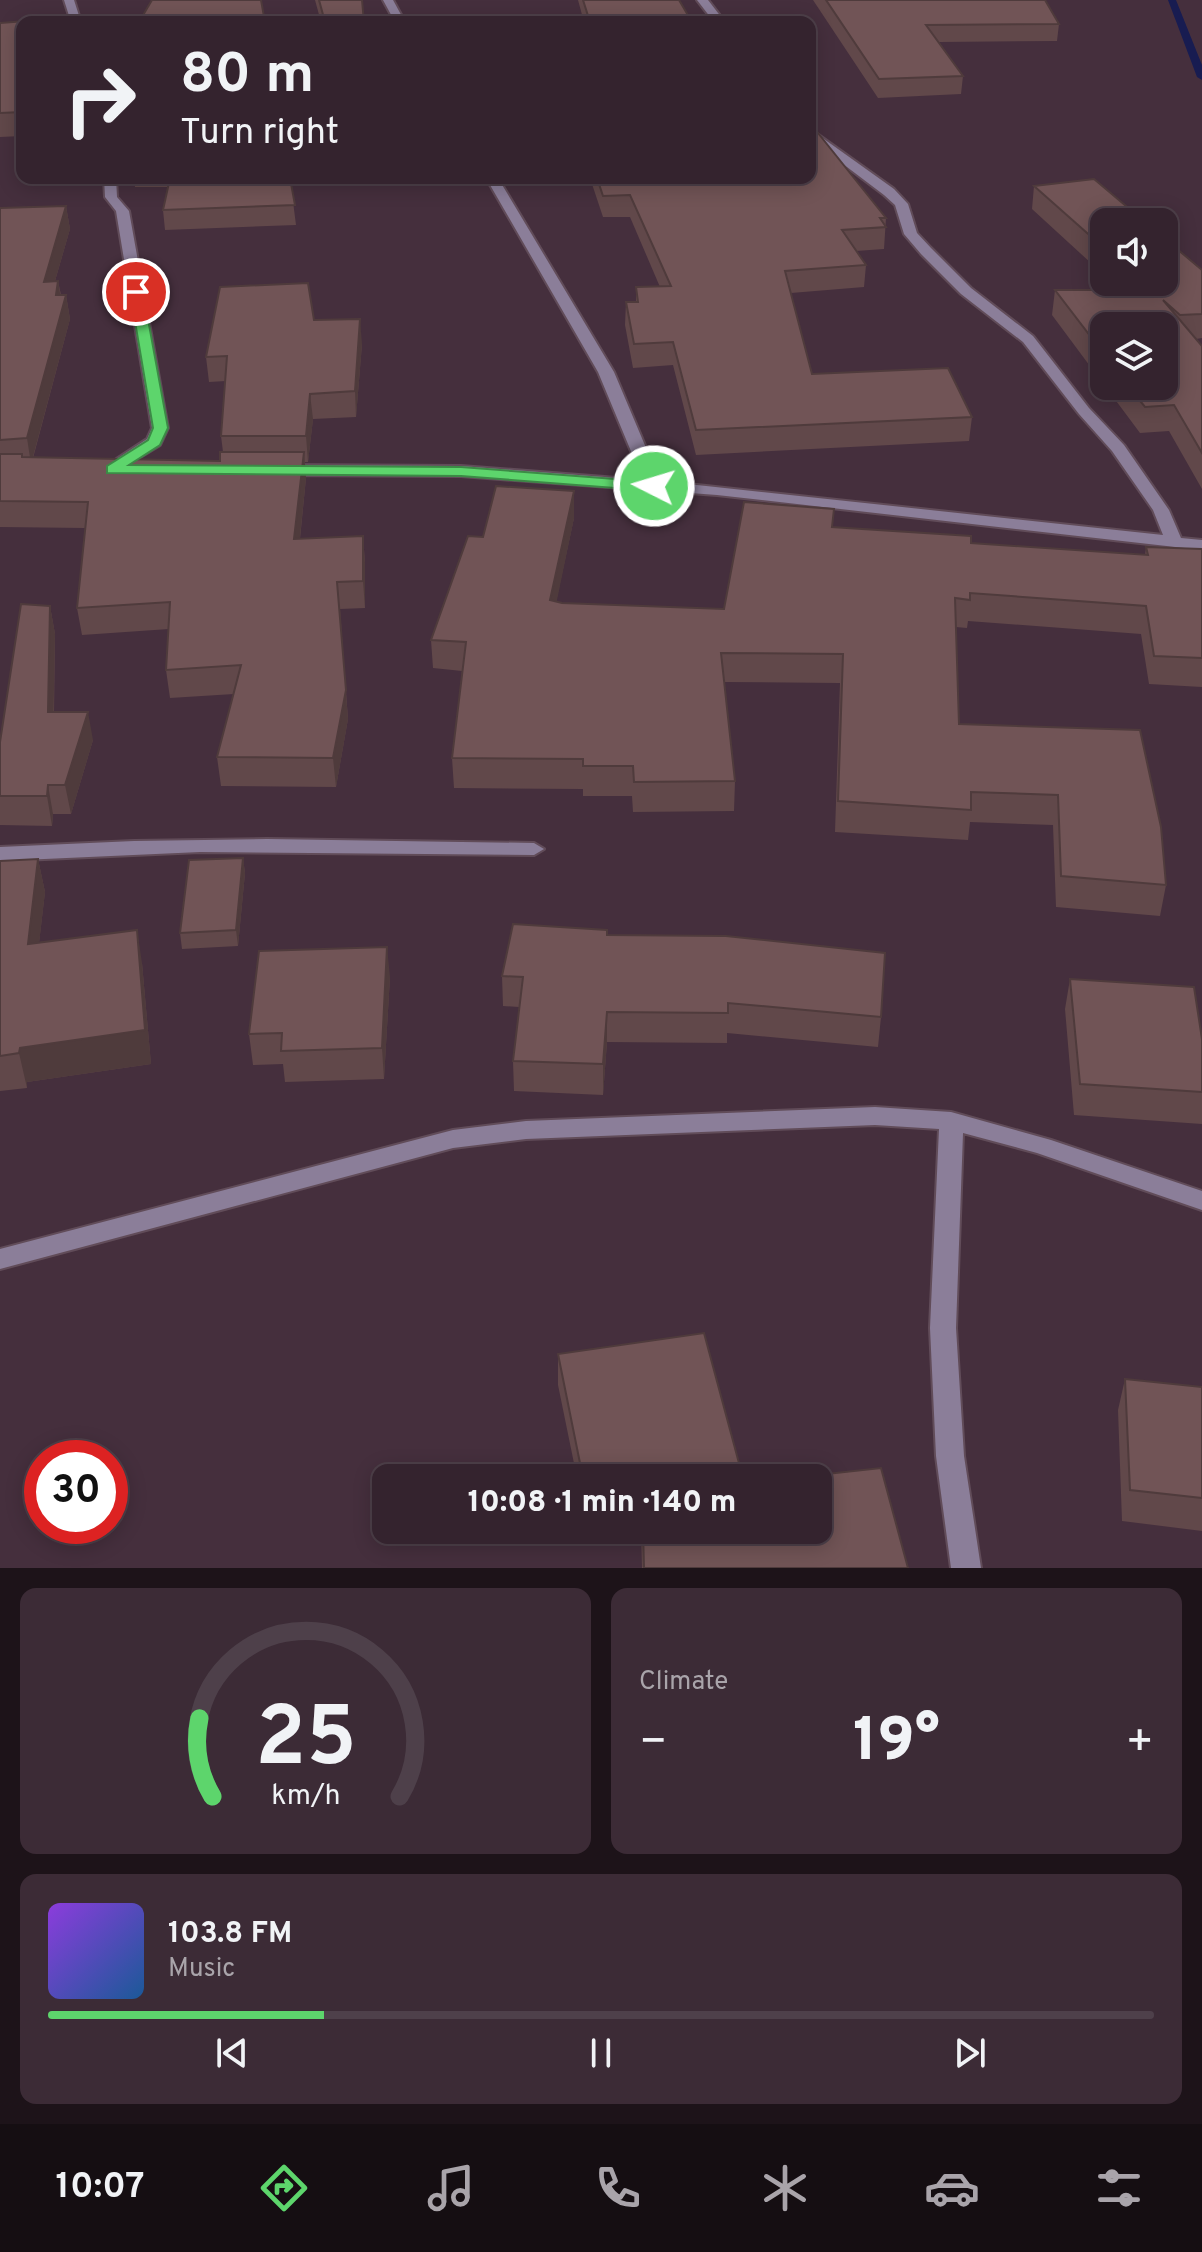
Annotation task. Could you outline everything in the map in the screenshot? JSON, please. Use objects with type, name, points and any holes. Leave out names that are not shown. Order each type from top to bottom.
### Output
[{"type":"street","points":[[702,0],[715,16]]},
{"type":"street","points":[[816,138],[895,198],[901,204],[911,234],[926,251],[966,291],[1028,339],[1084,411],[1118,448],[1161,510],[1175,543]]},
{"type":"street","points":[[110,184],[111,197],[122,211],[160,428],[154,442],[104,470],[144,470]]},
{"type":"street","points":[[496,184],[606,372],[654,486]]},
{"type":"street","points":[[255,470],[461,471],[717,490],[1202,545]]},
{"type":"street","points":[[0,854],[89,848],[269,844],[534,849]]},
{"type":"street","points":[[0,1259],[453,1139],[526,1130],[875,1116],[951,1121],[1042,1146],[1202,1201]]},
{"type":"street","points":[[951,1121],[943,1328],[950,1456],[966,1568]]},
{"type":"building","points":[[152,0],[261,0],[264,16],[143,16]]},
{"type":"building","points":[[319,0],[362,0],[363,16],[323,16]]},
{"type":"building","points":[[583,0],[679,0],[688,16],[588,16]]},
{"type":"building","points":[[826,0],[1045,0],[1059,24],[926,25],[963,76],[879,79]]},
{"type":"building","points":[[16,22],[16,112],[0,113],[0,23]]},
{"type":"building","points":[[816,130],[886,218],[880,218],[886,227],[842,230],[866,265],[785,271],[812,374],[948,368],[972,417],[696,430],[673,342],[634,344],[626,302],[638,302],[636,287],[671,286],[630,195],[603,196],[599,184],[816,184]]},
{"type":"building","points":[[1094,179],[1128,208],[1090,208],[1090,236],[1034,186]]},
{"type":"building","points":[[169,184],[291,184],[295,205],[163,210]]},
{"type":"building","points":[[66,206],[44,282],[58,281],[56,295],[66,295],[27,438],[0,440],[0,208]]},
{"type":"building","points":[[1178,250],[1202,270],[1202,314],[1180,315],[1163,300],[1173,312],[1090,312],[1090,336],[1055,290],[1090,290],[1090,296],[1178,296]]},
{"type":"building","points":[[308,283],[314,320],[360,319],[355,391],[310,394],[306,436],[221,436],[227,356],[206,357],[220,287]]},
{"type":"building","points":[[1178,318],[1202,346],[1202,453],[1174,405],[1145,407],[1139,400],[1178,400]]},
{"type":"building","points":[[220,452],[304,452],[294,539],[363,536],[363,581],[337,582],[346,690],[333,758],[217,757],[241,665],[166,670],[170,602],[77,608],[88,502],[0,501],[0,454],[220,461]]},
{"type":"building","points":[[496,486],[574,491],[550,600],[562,603],[724,609],[744,502],[834,509],[832,527],[971,536],[971,543],[1148,555],[1146,547],[1202,549],[1202,658],[1154,656],[1146,606],[970,593],[970,600],[955,598],[959,724],[1140,730],[1161,827],[1166,885],[1061,876],[1058,795],[971,792],[971,810],[838,801],[843,654],[721,653],[735,781],[634,782],[633,766],[583,766],[583,759],[452,758],[466,642],[431,640],[468,536],[483,537]]},
{"type":"building","points":[[21,604],[50,606],[48,712],[88,712],[65,785],[48,785],[47,796],[0,796],[0,742]]},
{"type":"building","points":[[243,858],[236,930],[180,933],[189,860]]},
{"type":"building","points":[[38,859],[28,944],[137,930],[145,1030],[20,1048],[19,1053],[0,1056],[0,861]]},
{"type":"building","points":[[513,924],[607,930],[607,935],[726,936],[885,953],[881,1017],[728,1003],[728,1013],[607,1012],[603,1064],[513,1061],[523,977],[502,976]]},
{"type":"building","points":[[387,947],[382,1048],[281,1051],[282,1033],[249,1034],[259,951]]},
{"type":"building","points":[[1070,979],[1194,987],[1202,1039],[1202,1092],[1080,1084]]},
{"type":"building","points":[[704,1333],[739,1464],[580,1464],[558,1354]]},
{"type":"building","points":[[1125,1379],[1202,1387],[1202,1498],[1130,1490]]},
{"type":"building","points":[[881,1468],[908,1568],[644,1568],[643,1544],[832,1544],[832,1473]]},
{"type":"waterway","points":[[1172,0],[1202,77]]},
{"type":"route","points":[[136,292],[160,428],[154,442],[112,469],[461,471],[654,486]]}]
